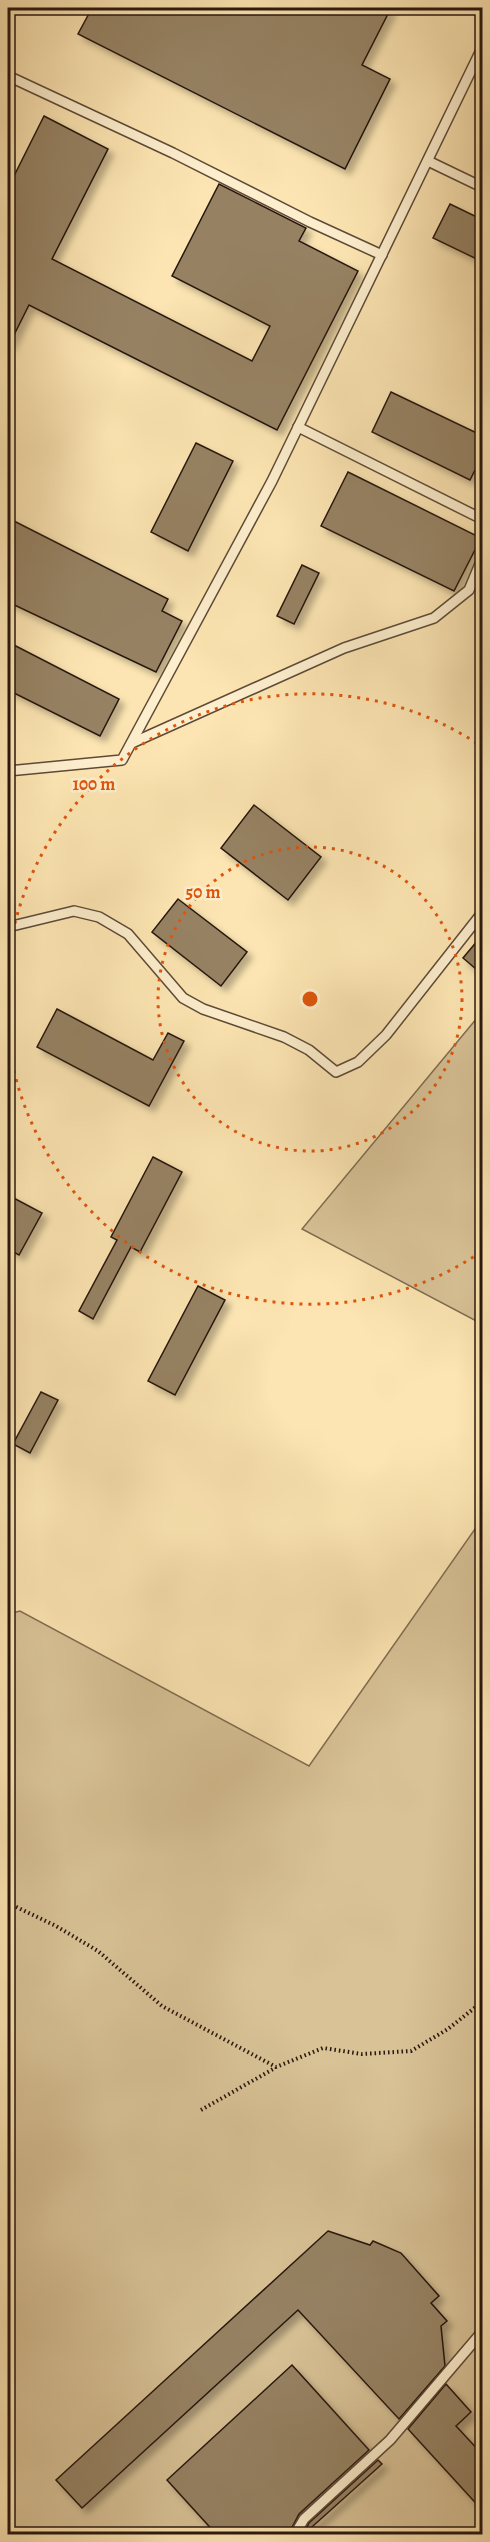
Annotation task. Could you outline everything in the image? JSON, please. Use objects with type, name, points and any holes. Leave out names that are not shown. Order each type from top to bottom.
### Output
[{"type":"lane","points":[[8,771],[122,760],[210,599],[298,427],[483,48]]},
{"type":"lane","points":[[8,76],[382,255]]},
{"type":"lane","points":[[428,161],[483,187]]},
{"type":"lane","points":[[298,427],[483,519]]},
{"type":"lane","points":[[131,743],[344,648],[434,618],[469,590],[483,560]]},
{"type":"lane","points":[[8,927],[74,911],[99,917],[128,934],[183,999],[203,1009],[284,1037],[309,1050],[336,1072],[358,1062],[386,1035],[483,913]]},
{"type":"lane","points":[[295,2535],[304,2519],[390,2439],[483,2332]]},
{"type":"path","points":[[8,1903],[56,1926],[98,1951],[162,2006],[276,2067]]},
{"type":"path","points":[[201,2110],[276,2067],[323,2048],[362,2054],[411,2051],[448,2029],[483,2002]]},
{"type":"shaded area","points":[[482,1012],[482,1324],[302,1229]]},
{"type":"shaded area","points":[[482,1519],[482,2534],[8,2534],[8,1614],[20,1611],[309,1766]]},
{"type":"building","points":[[92,8],[391,8],[362,65],[390,79],[345,169],[78,34]]},
{"type":"building","points":[[44,116],[108,149],[52,259],[252,361],[270,326],[172,276],[219,184],[306,228],[299,241],[358,271],[277,430],[29,305],[8,347],[8,188]]},
{"type":"building","points":[[450,204],[483,220],[483,262],[433,238]]},
{"type":"building","points":[[391,392],[483,436],[483,454],[470,480],[372,432]]},
{"type":"building","points":[[196,443],[233,461],[188,551],[151,532]]},
{"type":"building","points":[[348,472],[481,538],[454,591],[321,526]]},
{"type":"building","points":[[8,518],[168,599],[162,611],[182,621],[156,672],[8,602]]},
{"type":"building","points":[[302,565],[319,573],[294,624],[277,616]]},
{"type":"building","points":[[8,642],[119,699],[100,736],[8,690]]},
{"type":"building","points":[[254,805],[321,857],[288,900],[221,848]]},
{"type":"building","points":[[178,899],[247,952],[221,986],[152,932]]},
{"type":"building","points":[[483,934],[483,975],[463,958]]},
{"type":"building","points":[[57,1009],[153,1060],[168,1033],[184,1041],[149,1106],[37,1047]]},
{"type":"building","points":[[153,1157],[182,1172],[140,1252],[131,1247],[93,1319],[79,1311],[117,1240],[111,1237]]},
{"type":"building","points":[[8,1195],[42,1213],[19,1255],[8,1249]]},
{"type":"building","points":[[198,1286],[225,1300],[175,1395],[148,1381]]},
{"type":"building","points":[[41,1392],[58,1400],[30,1453],[13,1444]]},
{"type":"building","points":[[328,2231],[370,2245],[373,2241],[401,2253],[439,2296],[431,2303],[447,2321],[441,2326],[445,2366],[399,2419],[298,2310],[82,2508],[56,2480]]},
{"type":"building","points":[[292,2365],[369,2450],[299,2514],[288,2535],[217,2535],[167,2480]]},
{"type":"building","points":[[446,2384],[471,2412],[456,2426],[483,2455],[483,2511],[408,2429]]},
{"type":"building","points":[[378,2460],[382,2464],[303,2535],[309,2523]]}]
